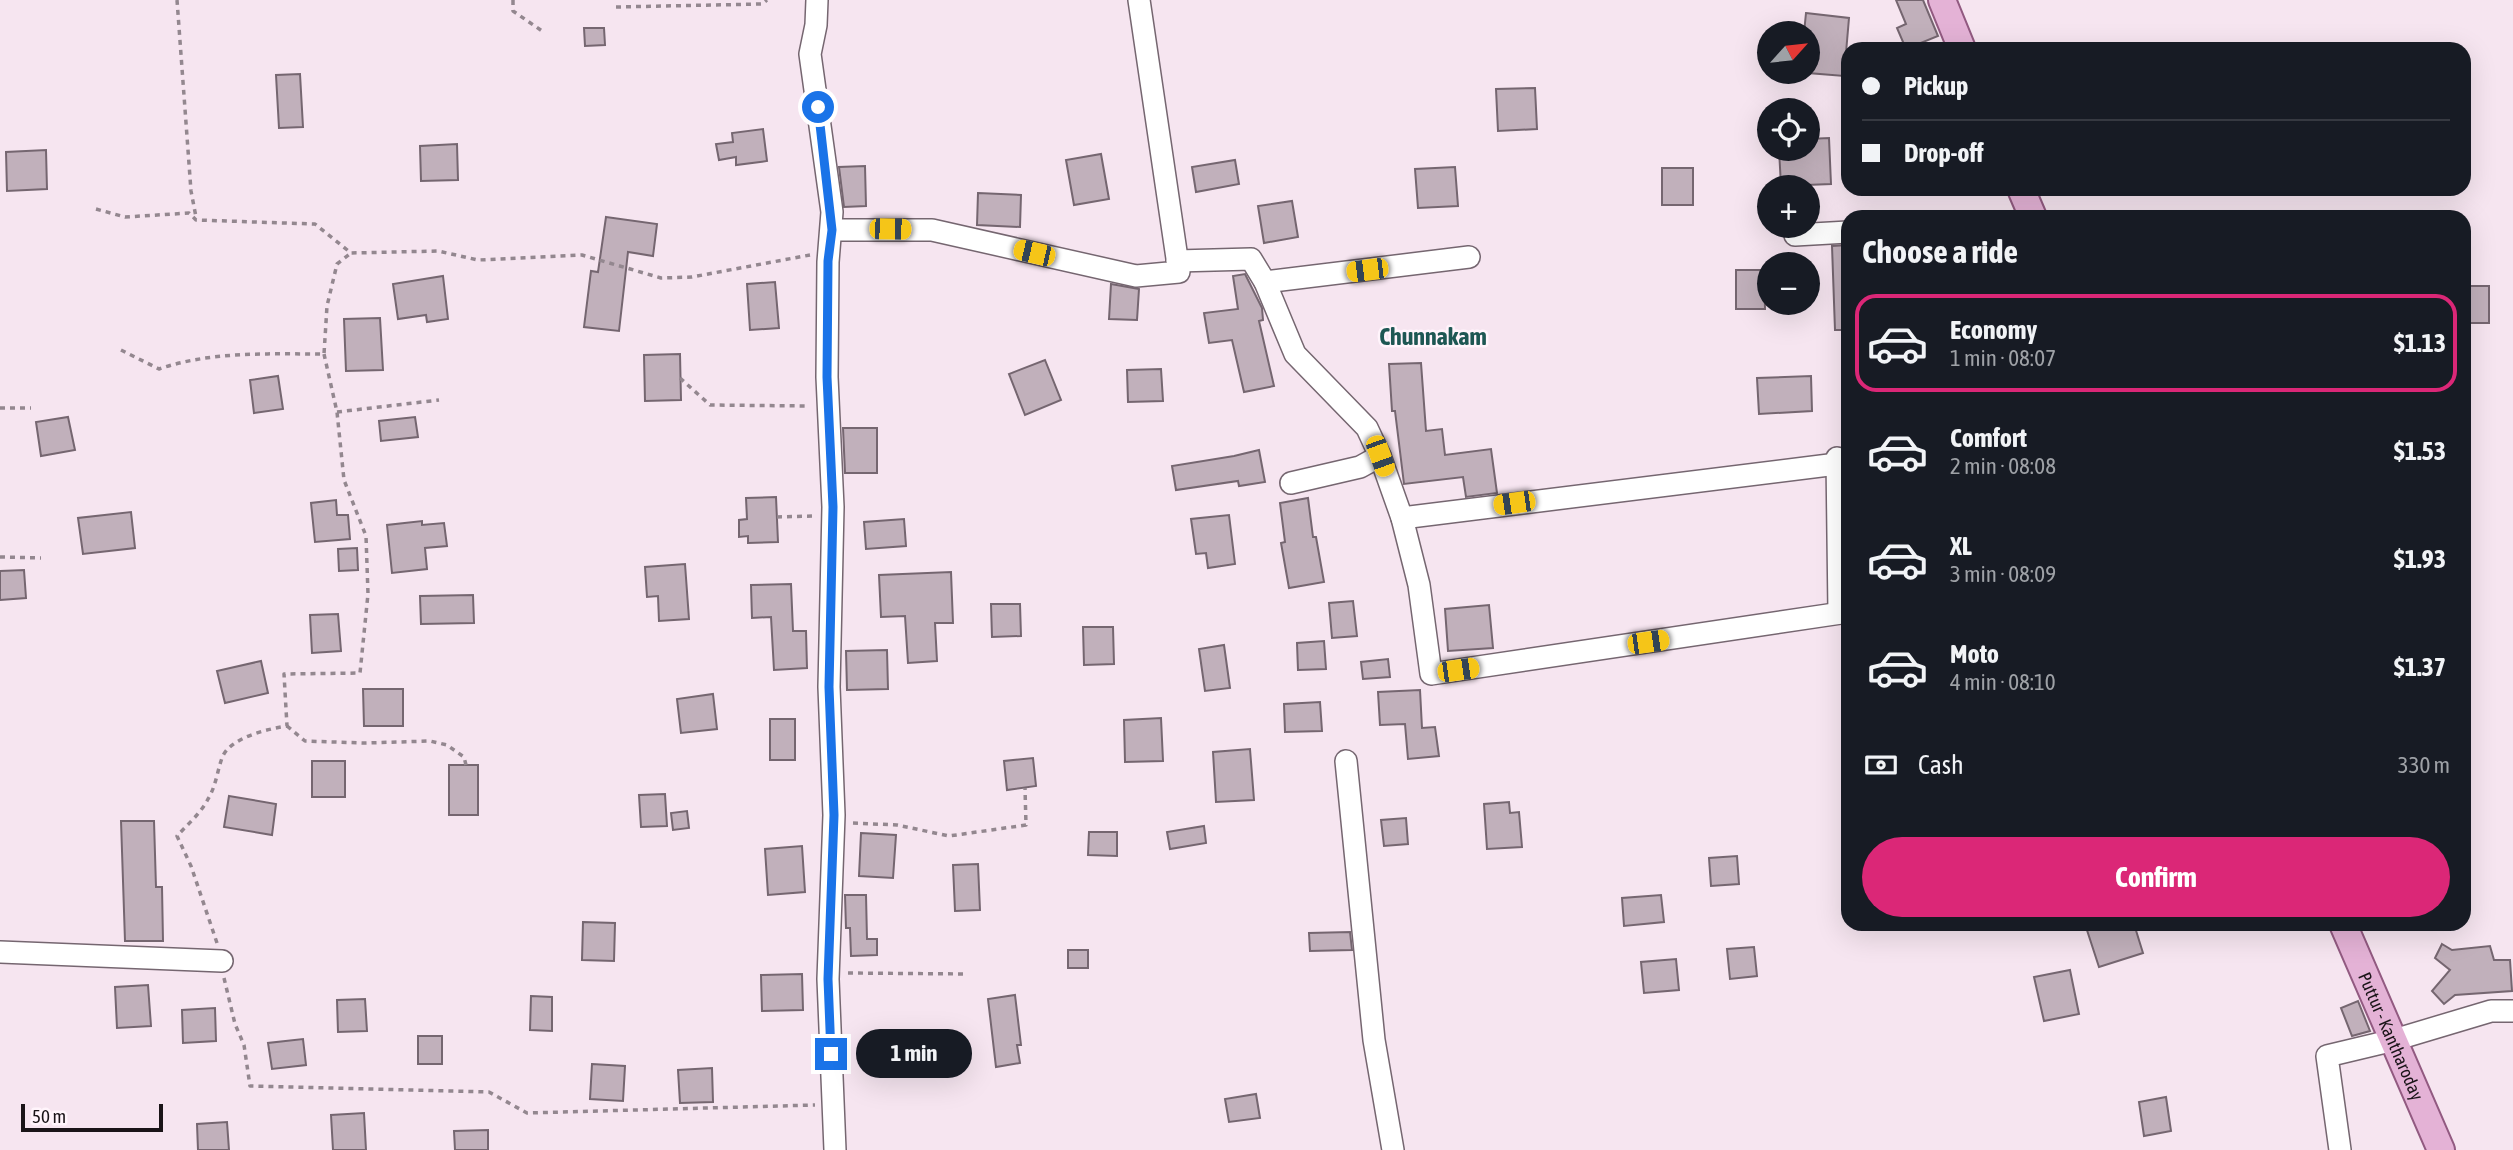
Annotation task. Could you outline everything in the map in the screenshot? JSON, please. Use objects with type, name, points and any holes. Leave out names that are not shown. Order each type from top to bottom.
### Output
[{"type":"main road","points":[[1942,0],[1959,42]]},
{"type":"main road","name":"Puttur - Kantharoday","points":[[2346,931],[2441,1150]]},
{"type":"street","points":[[817,0],[810,54],[832,212],[829,252],[829,406],[833,515],[829,687],[834,822],[828,973],[835,1150]]},
{"type":"street","points":[[832,230],[932,230],[1136,276],[1179,272],[1139,0]]},
{"type":"street","points":[[1820,234],[1841,233]]},
{"type":"street","points":[[1265,282],[1469,257]]},
{"type":"street","points":[[1177,261],[1251,259],[1265,282],[1295,354],[1367,428],[1402,519],[1419,585],[1430,674],[1841,612]]},
{"type":"street","points":[[1291,484],[1360,467],[1380,456]]},
{"type":"street","points":[[1402,519],[1837,461],[1841,562]]},
{"type":"street","points":[[1346,761],[1374,1040],[1393,1150]]},
{"type":"street","points":[[0,952],[222,961]]},
{"type":"street","points":[[2340,1150],[2327,1056],[2394,1040],[2491,1011],[2513,1011]]},
{"type":"path","points":[[177,0],[191,191],[196,220]]},
{"type":"path","points":[[513,0],[513,11],[545,33]]},
{"type":"path","points":[[616,7],[762,4],[768,0]]},
{"type":"path","points":[[96,209],[125,217],[189,213],[196,220],[315,224],[351,253]]},
{"type":"path","points":[[466,765],[464,757],[447,745],[430,741],[305,741],[287,726],[285,674],[360,673],[368,594],[366,536],[344,480],[337,412],[324,354],[327,306],[337,264],[351,253],[438,251],[478,260],[582,255],[661,278],[692,277],[829,252]]},
{"type":"path","points":[[121,350],[159,369],[180,361],[246,354],[324,354]]},
{"type":"path","points":[[680,378],[710,405],[829,406]]},
{"type":"path","points":[[337,412],[439,400]]},
{"type":"path","points":[[0,408],[31,408]]},
{"type":"path","points":[[777,517],[833,515]]},
{"type":"path","points":[[0,556],[41,558]]},
{"type":"path","points":[[287,726],[239,739],[223,755],[218,779],[207,802],[177,836],[207,910],[222,961],[225,992],[244,1045],[250,1086],[489,1092],[527,1113],[833,1104]]},
{"type":"path","points":[[834,822],[897,825],[949,836],[1026,825],[1025,788]]},
{"type":"path","points":[[828,973],[968,974]]},
{"type":"building","points":[[1896,0],[1923,0],[1938,36],[1923,42],[1903,42],[1897,28],[1906,24]]},
{"type":"building","points":[[1806,13],[1849,18],[1847,42],[1841,42],[1841,76],[1820,74],[1820,21],[1805,21]]},
{"type":"building","points":[[584,28],[604,28],[605,45],[585,46]]},
{"type":"building","points":[[300,74],[303,127],[279,128],[276,75]]},
{"type":"building","points":[[1535,88],[1537,129],[1498,131],[1496,89]]},
{"type":"building","points":[[763,129],[767,161],[736,165],[736,157],[719,160],[716,144],[733,142],[732,133]]},
{"type":"building","points":[[1820,138],[1829,138],[1831,184],[1820,184],[1820,175],[1780,175],[1780,161],[1820,161]]},
{"type":"building","points":[[457,144],[458,180],[421,181],[420,146]]},
{"type":"building","points":[[46,150],[47,189],[7,191],[6,152]]},
{"type":"building","points":[[1101,154],[1109,199],[1074,205],[1066,160]]},
{"type":"building","points":[[1235,160],[1239,184],[1196,192],[1192,167]]},
{"type":"building","points":[[865,166],[866,206],[844,207],[839,167]]},
{"type":"building","points":[[1455,167],[1458,206],[1418,208],[1415,169]]},
{"type":"building","points":[[1662,168],[1693,168],[1693,205],[1662,205]]},
{"type":"building","points":[[978,193],[1021,195],[1020,227],[977,225]]},
{"type":"building","points":[[1292,201],[1298,237],[1264,243],[1258,206]]},
{"type":"building","points":[[606,217],[657,224],[653,256],[628,252],[619,331],[584,327],[591,271],[598,272]]},
{"type":"building","points":[[1841,245],[1841,330],[1835,330],[1832,246]]},
{"type":"building","points":[[1736,270],[1757,270],[1757,309],[1736,309]]},
{"type":"building","points":[[1245,274],[1262,308],[1263,320],[1259,321],[1274,386],[1244,392],[1232,340],[1209,343],[1204,313],[1238,309],[1233,276]]},
{"type":"building","points":[[443,276],[448,319],[427,322],[426,315],[398,319],[393,284]]},
{"type":"building","points":[[775,282],[779,328],[750,330],[747,284]]},
{"type":"building","points":[[1111,284],[1139,289],[1137,320],[1109,319]]},
{"type":"building","points":[[2471,286],[2489,286],[2489,323],[2471,323]]},
{"type":"building","points":[[380,318],[383,370],[346,371],[344,319]]},
{"type":"building","points":[[680,354],[681,400],[645,401],[644,355]]},
{"type":"building","points":[[1045,360],[1061,400],[1025,415],[1009,374]]},
{"type":"building","points":[[1421,363],[1426,431],[1442,429],[1445,455],[1491,449],[1497,493],[1466,497],[1463,477],[1404,484],[1395,411],[1392,411],[1389,364]]},
{"type":"building","points":[[1161,369],[1163,401],[1128,402],[1127,370]]},
{"type":"building","points":[[278,376],[283,409],[254,413],[250,380]]},
{"type":"building","points":[[1811,376],[1812,411],[1759,414],[1757,378]]},
{"type":"building","points":[[68,417],[75,450],[41,456],[36,422]]},
{"type":"building","points":[[415,417],[418,437],[381,441],[379,421]]},
{"type":"building","points":[[843,428],[877,428],[877,473],[845,473]]},
{"type":"building","points":[[1259,450],[1265,482],[1239,486],[1238,481],[1176,490],[1172,466]]},
{"type":"building","points":[[776,497],[778,542],[748,543],[748,536],[739,537],[739,520],[747,519],[746,498]]},
{"type":"building","points":[[1308,498],[1313,537],[1316,537],[1324,582],[1289,588],[1281,543],[1285,542],[1280,503]]},
{"type":"building","points":[[336,500],[337,515],[348,515],[350,539],[315,542],[311,503]]},
{"type":"building","points":[[131,512],[135,548],[83,554],[78,518]]},
{"type":"building","points":[[1229,515],[1235,564],[1208,568],[1206,553],[1196,554],[1191,519]]},
{"type":"building","points":[[904,519],[906,546],[866,549],[864,522]]},
{"type":"building","points":[[422,521],[422,525],[444,523],[447,546],[425,548],[427,569],[392,573],[387,525]]},
{"type":"building","points":[[357,548],[358,570],[339,571],[338,549]]},
{"type":"building","points":[[685,564],[689,619],[659,621],[658,596],[647,597],[645,567]]},
{"type":"building","points":[[24,570],[26,598],[0,600],[0,571]]},
{"type":"building","points":[[951,572],[953,623],[935,623],[937,661],[908,663],[905,616],[881,617],[879,575]]},
{"type":"building","points":[[791,584],[793,631],[806,631],[807,668],[774,670],[771,617],[752,618],[751,585]]},
{"type":"building","points":[[473,595],[474,623],[421,624],[420,596]]},
{"type":"building","points":[[1353,601],[1357,636],[1332,638],[1329,603]]},
{"type":"building","points":[[991,604],[1020,604],[1021,636],[992,637]]},
{"type":"building","points":[[1489,605],[1493,648],[1448,651],[1445,609]]},
{"type":"building","points":[[338,614],[341,651],[312,653],[310,615]]},
{"type":"building","points":[[1083,627],[1113,627],[1114,664],[1084,665]]},
{"type":"building","points":[[1324,641],[1326,669],[1298,670],[1297,643]]},
{"type":"building","points":[[1224,645],[1230,688],[1205,691],[1199,649]]},
{"type":"building","points":[[887,650],[888,689],[847,690],[846,651]]},
{"type":"building","points":[[1388,659],[1390,677],[1363,679],[1361,662]]},
{"type":"building","points":[[261,661],[268,693],[225,703],[217,671]]},
{"type":"building","points":[[363,689],[403,689],[403,726],[364,726]]},
{"type":"building","points":[[1420,690],[1422,728],[1435,727],[1439,756],[1408,759],[1405,724],[1380,725],[1378,692]]},
{"type":"building","points":[[713,694],[717,729],[681,733],[677,699]]},
{"type":"building","points":[[1320,702],[1322,731],[1285,732],[1284,704]]},
{"type":"building","points":[[1161,718],[1163,761],[1125,762],[1124,720]]},
{"type":"building","points":[[770,719],[795,719],[795,760],[770,760]]},
{"type":"building","points":[[1250,749],[1254,800],[1216,802],[1213,752]]},
{"type":"building","points":[[1033,758],[1036,786],[1007,790],[1004,761]]},
{"type":"building","points":[[312,761],[345,761],[345,797],[312,797]]},
{"type":"building","points":[[449,765],[478,765],[478,815],[449,815]]},
{"type":"building","points":[[665,794],[667,826],[641,827],[639,795]]},
{"type":"building","points":[[229,796],[276,804],[272,835],[224,827]]},
{"type":"building","points":[[1509,802],[1510,813],[1519,812],[1522,847],[1487,849],[1484,804]]},
{"type":"building","points":[[687,811],[689,828],[673,830],[671,813]]},
{"type":"building","points":[[1406,818],[1408,844],[1384,846],[1381,820]]},
{"type":"building","points":[[121,821],[154,821],[156,887],[162,887],[163,941],[125,941]]},
{"type":"building","points":[[1204,826],[1206,843],[1170,849],[1167,832]]},
{"type":"building","points":[[1089,832],[1117,832],[1117,856],[1088,855]]},
{"type":"building","points":[[861,833],[896,835],[893,878],[859,876]]},
{"type":"building","points":[[802,846],[805,892],[768,895],[765,849]]},
{"type":"building","points":[[1737,856],[1739,884],[1711,886],[1709,858]]},
{"type":"building","points":[[978,864],[980,910],[955,911],[953,865]]},
{"type":"building","points":[[845,895],[866,895],[867,939],[877,939],[877,955],[851,956],[850,928],[846,928]]},
{"type":"building","points":[[1661,895],[1664,922],[1624,926],[1622,898]]},
{"type":"building","points":[[583,922],[615,923],[614,961],[582,960]]},
{"type":"building","points":[[2087,931],[2136,931],[2143,953],[2099,967]]},
{"type":"building","points":[[1350,932],[1352,950],[1310,951],[1309,933]]},
{"type":"building","points":[[2442,944],[2452,950],[2490,946],[2494,960],[2510,960],[2512,991],[2455,995],[2444,1004],[2432,991],[2450,970],[2435,958]]},
{"type":"building","points":[[1754,947],[1757,976],[1730,979],[1727,949]]},
{"type":"building","points":[[1068,950],[1088,950],[1088,968],[1068,968]]},
{"type":"building","points":[[1676,959],[1679,990],[1644,993],[1641,962]]},
{"type":"building","points":[[2070,970],[2079,1014],[2044,1021],[2034,977]]},
{"type":"building","points":[[802,974],[803,1010],[762,1011],[761,975]]},
{"type":"building","points":[[148,985],[151,1026],[117,1028],[115,987]]},
{"type":"building","points":[[1015,995],[1021,1045],[1017,1045],[1020,1063],[996,1067],[988,999]]},
{"type":"building","points":[[531,996],[552,997],[552,1031],[530,1030]]},
{"type":"building","points":[[365,999],[367,1031],[338,1032],[337,1000]]},
{"type":"building","points":[[2358,1001],[2370,1031],[2352,1036],[2341,1008]]},
{"type":"building","points":[[215,1008],[216,1041],[183,1043],[182,1010]]},
{"type":"building","points":[[418,1036],[442,1036],[442,1064],[418,1064]]},
{"type":"building","points":[[303,1039],[306,1065],[272,1069],[268,1043]]},
{"type":"building","points":[[592,1064],[625,1066],[623,1101],[590,1099]]},
{"type":"building","points":[[712,1068],[713,1102],[680,1103],[678,1070]]},
{"type":"building","points":[[1256,1094],[1260,1118],[1229,1122],[1225,1099]]},
{"type":"building","points":[[2166,1097],[2171,1131],[2144,1136],[2139,1102]]},
{"type":"building","points":[[364,1113],[366,1150],[333,1150],[331,1115]]},
{"type":"building","points":[[227,1122],[229,1150],[198,1150],[197,1124]]},
{"type":"building","points":[[488,1130],[488,1150],[455,1150],[454,1131]]},
{"type":"district","name":"Chunnakam","points":[[1433,336]]},
{"type":"route","points":[[818,107],[832,212],[828,261],[827,377],[833,507],[829,687],[834,815],[828,979],[831,1054]]}]
